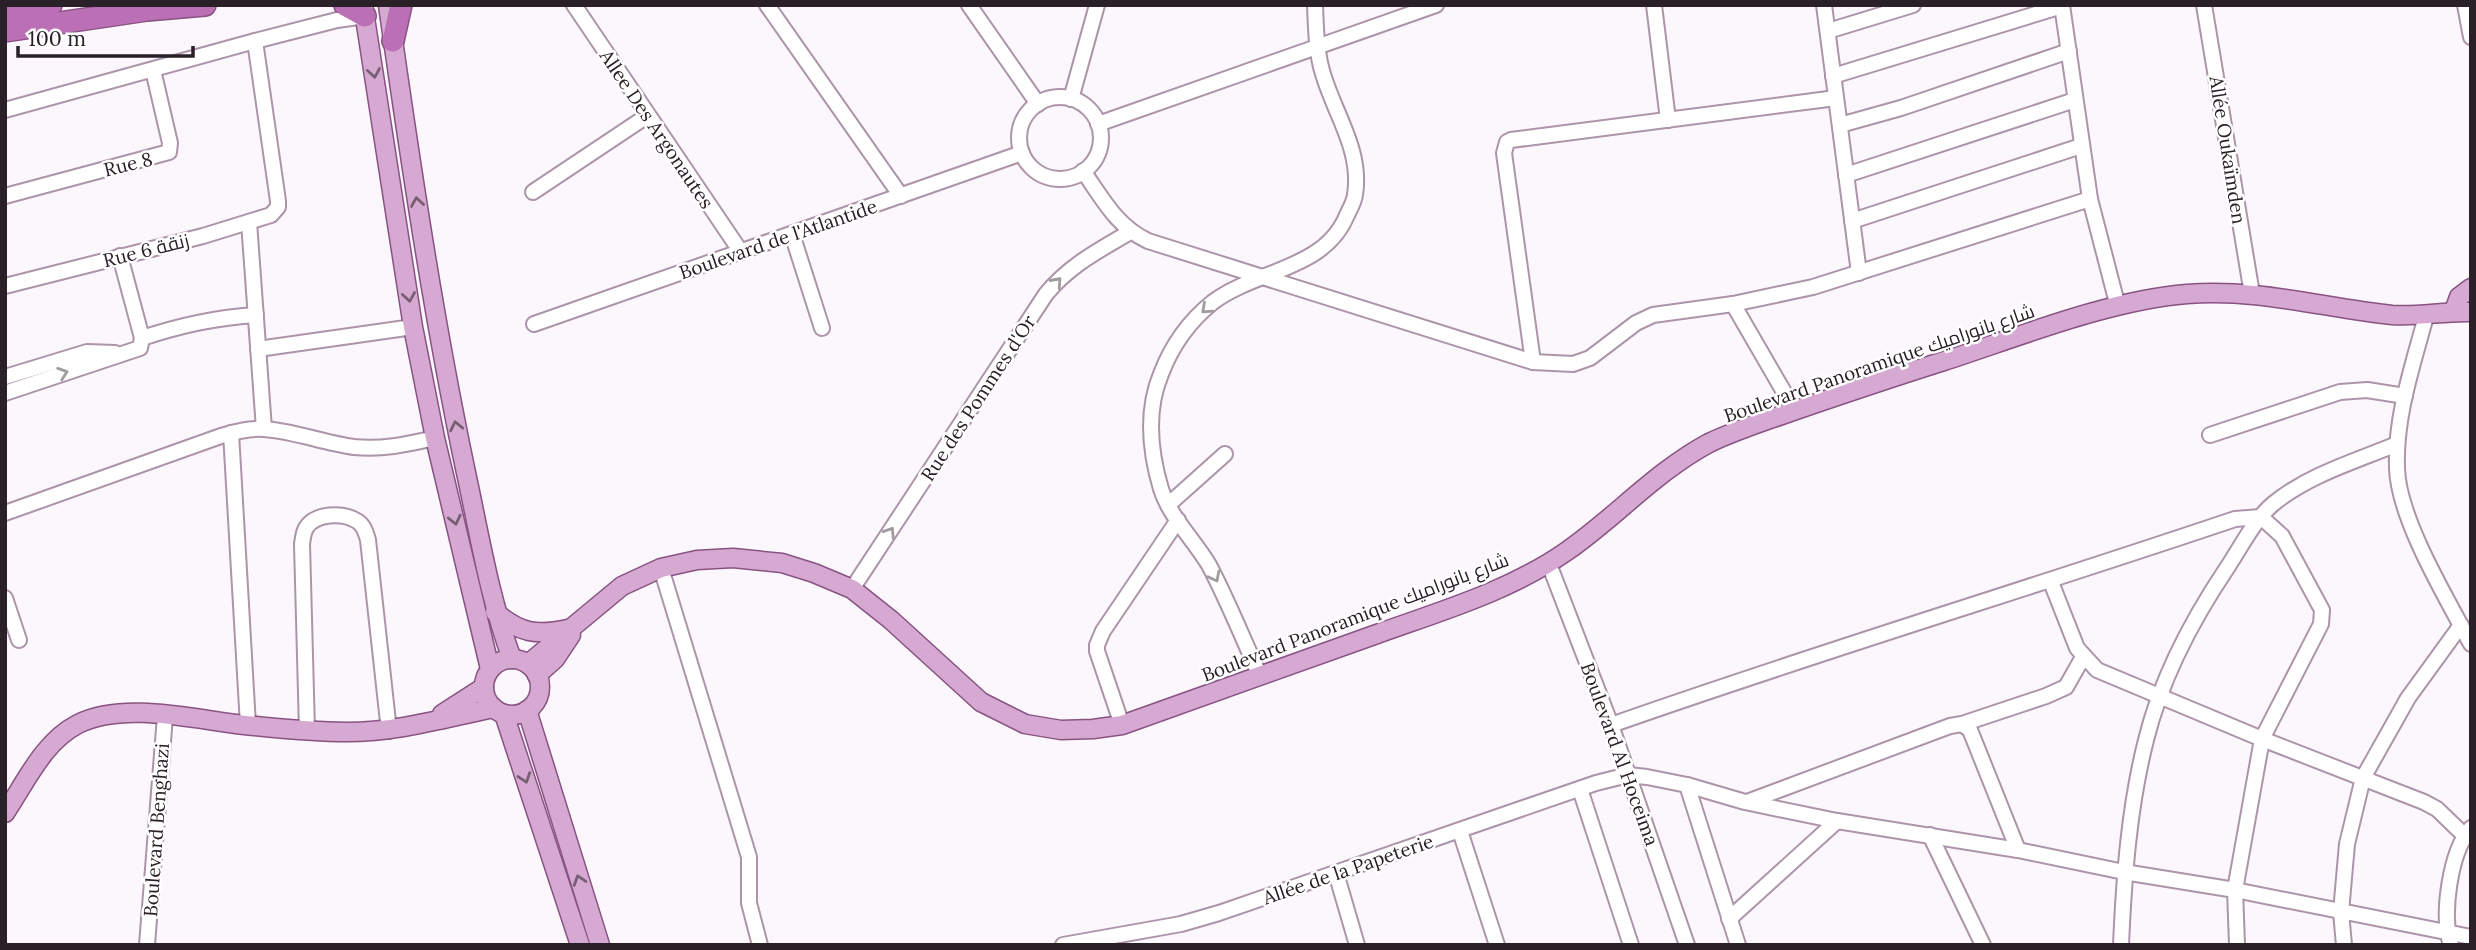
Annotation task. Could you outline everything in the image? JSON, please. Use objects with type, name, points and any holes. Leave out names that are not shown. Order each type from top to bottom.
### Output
[{"type":"highway","points":[[5,17],[51,5]]},
{"type":"highway","points":[[5,31],[147,10],[205,5]]},
{"type":"highway","points":[[345,5],[364,11]]},
{"type":"highway","points":[[393,41],[401,5]]},
{"type":"main road","points":[[5,813],[41,757],[57,738],[79,724],[101,716],[131,713],[307,731],[389,730],[498,711],[514,715],[534,704],[540,685],[495,612],[447,381],[388,5]]},
{"type":"main road","points":[[364,11],[413,327],[435,438],[490,669]]},
{"type":"main road","points":[[2462,312],[2459,297],[2471,288]]},
{"type":"main road","name":"Boulevard Panoramique شارع بانوراميك","points":[[526,666],[562,649],[575,627],[600,602],[622,586],[661,568],[697,559],[733,558],[782,563],[852,589],[891,620],[981,702],[1025,724],[1061,730],[1122,725],[1472,599],[1549,564],[1588,536],[1666,469],[1711,443],[1891,378],[2118,307],[2169,295],[2220,292],[2252,294],[2392,315],[2427,316],[2462,312]]},
{"type":"main road","points":[[495,612],[511,625],[532,632],[543,633],[575,627]]},
{"type":"main road","points":[[526,666],[498,662],[485,677],[486,699],[498,711],[580,945]]},
{"type":"main road","points":[[430,722],[484,687]]},
{"type":"main road","points":[[527,710],[600,945]]},
{"type":"street","name":"Allee Des Argonautes","points":[[574,5],[741,252]]},
{"type":"street","points":[[767,5],[901,196]]},
{"type":"street","points":[[969,5],[1038,104]]},
{"type":"street","points":[[1071,99],[1097,5]]},
{"type":"street","points":[[1260,676],[1209,567],[1161,490],[1150,423],[1156,386],[1171,350],[1188,325],[1214,301],[1239,287],[1310,257],[1329,241],[1344,223],[1355,197],[1355,166],[1347,129],[1322,72],[1315,5]]},
{"type":"street","points":[[1098,124],[1436,5]]},
{"type":"street","points":[[1654,5],[1668,120]]},
{"type":"street","points":[[1824,5],[1859,273]]},
{"type":"street","points":[[1828,31],[1913,5]]},
{"type":"street","name":"Allée Oukaïmden","points":[[2204,5],[2252,294]]},
{"type":"street","points":[[2465,5],[2471,37]]},
{"type":"street","points":[[1833,76],[2062,6],[2090,198],[2118,307]]},
{"type":"street","points":[[5,110],[364,11]]},
{"type":"street","name":"Rue 6 زنقة","points":[[5,286],[271,215],[278,206],[278,201],[255,41]]},
{"type":"street","points":[[1840,125],[1926,100],[2068,51]]},
{"type":"street","name":"Rue 8","points":[[5,196],[169,152],[170,143],[153,70]]},
{"type":"street","points":[[1052,98],[1071,99],[1089,109],[1098,124],[1100,148],[1095,159],[1083,171],[1069,178],[1053,178],[1034,170],[1022,153],[1020,128],[1027,114],[1038,104],[1052,98]]},
{"type":"street","points":[[1534,362],[1504,153],[1507,142],[1836,98]]},
{"type":"street","points":[[1846,175],[2075,100]]},
{"type":"street","points":[[533,192],[647,116]]},
{"type":"street","points":[[1852,221],[2081,146]]},
{"type":"street","name":"Boulevard de l'Atlantide","points":[[534,324],[1022,153]]},
{"type":"street","points":[[1083,171],[1118,220],[1130,232],[1148,241],[1534,362],[1573,364],[1590,358],[1636,323],[1653,316],[1733,304],[1813,287],[2090,198]]},
{"type":"street","points":[[249,222],[264,429]]},
{"type":"street","name":"Rue des Pommes d'Or","points":[[852,589],[1046,294],[1061,276],[1130,232]]},
{"type":"street","points":[[792,234],[822,328]]},
{"type":"street","points":[[5,393],[140,348],[142,338],[120,256]]},
{"type":"street","points":[[1733,304],[1794,411]]},
{"type":"street","points":[[2462,312],[2471,321]]},
{"type":"street","points":[[142,338],[216,318],[256,316]]},
{"type":"street","points":[[2427,316],[2405,396],[2397,444],[2397,471],[2402,500],[2414,532],[2471,644]]},
{"type":"street","points":[[258,349],[413,327]]},
{"type":"street","points":[[5,377],[87,352],[120,354]]},
{"type":"street","points":[[2210,435],[2352,390],[2405,396]]},
{"type":"street","points":[[5,513],[232,433],[264,429],[354,447],[395,447],[435,438]]},
{"type":"street","points":[[232,433],[248,725]]},
{"type":"street","points":[[2121,945],[2124,872],[2143,753],[2159,697],[2189,630],[2216,583],[2261,517],[2274,504],[2313,479],[2397,444]]},
{"type":"street","points":[[1168,505],[1225,454]]},
{"type":"street","points":[[307,731],[302,544],[304,530],[312,521],[342,516],[358,521],[368,540],[389,730]]},
{"type":"street","points":[[1611,725],[1701,693],[2051,582],[2235,519],[2261,517],[2282,536],[2316,599],[2322,617],[2321,624],[2262,739],[2235,890],[2237,945]]},
{"type":"street","points":[[1122,725],[1099,659],[1097,645],[1178,520]]},
{"type":"street","name":"Boulevard Al Hoceima","points":[[1549,564],[1611,725],[1687,945]]},
{"type":"street","points":[[661,568],[749,857],[749,903],[760,945]]},
{"type":"street","points":[[2051,582],[2077,648],[2097,670],[2262,739],[2424,802],[2468,831],[2454,864],[2450,886],[2449,938]]},
{"type":"street","points":[[5,598],[19,640]]},
{"type":"street","points":[[2344,945],[2341,912],[2347,844],[2363,778],[2408,698],[2460,625]]},
{"type":"street","points":[[1745,802],[1950,726],[2046,696],[2066,687],[2083,657]]},
{"type":"street","name":"Boulevard Benghazi","points":[[147,945],[165,716]]},
{"type":"street","points":[[1962,724],[1970,730],[2018,850]]},
{"type":"street","points":[[1628,775],[1687,785],[1745,802],[1837,821],[2018,850],[2124,872],[2235,890],[2449,938],[2471,937]]},
{"type":"street","name":"Allée de la Papeterie","points":[[1063,945],[1181,923],[1219,913],[1628,775]]},
{"type":"street","points":[[1687,785],[1738,945]]},
{"type":"street","points":[[1580,789],[1631,945]]},
{"type":"street","points":[[1729,919],[1837,821]]},
{"type":"street","points":[[1461,831],[1497,945]]},
{"type":"street","points":[[1930,835],[1983,945]]},
{"type":"street","points":[[1336,873],[1357,945]]}]
